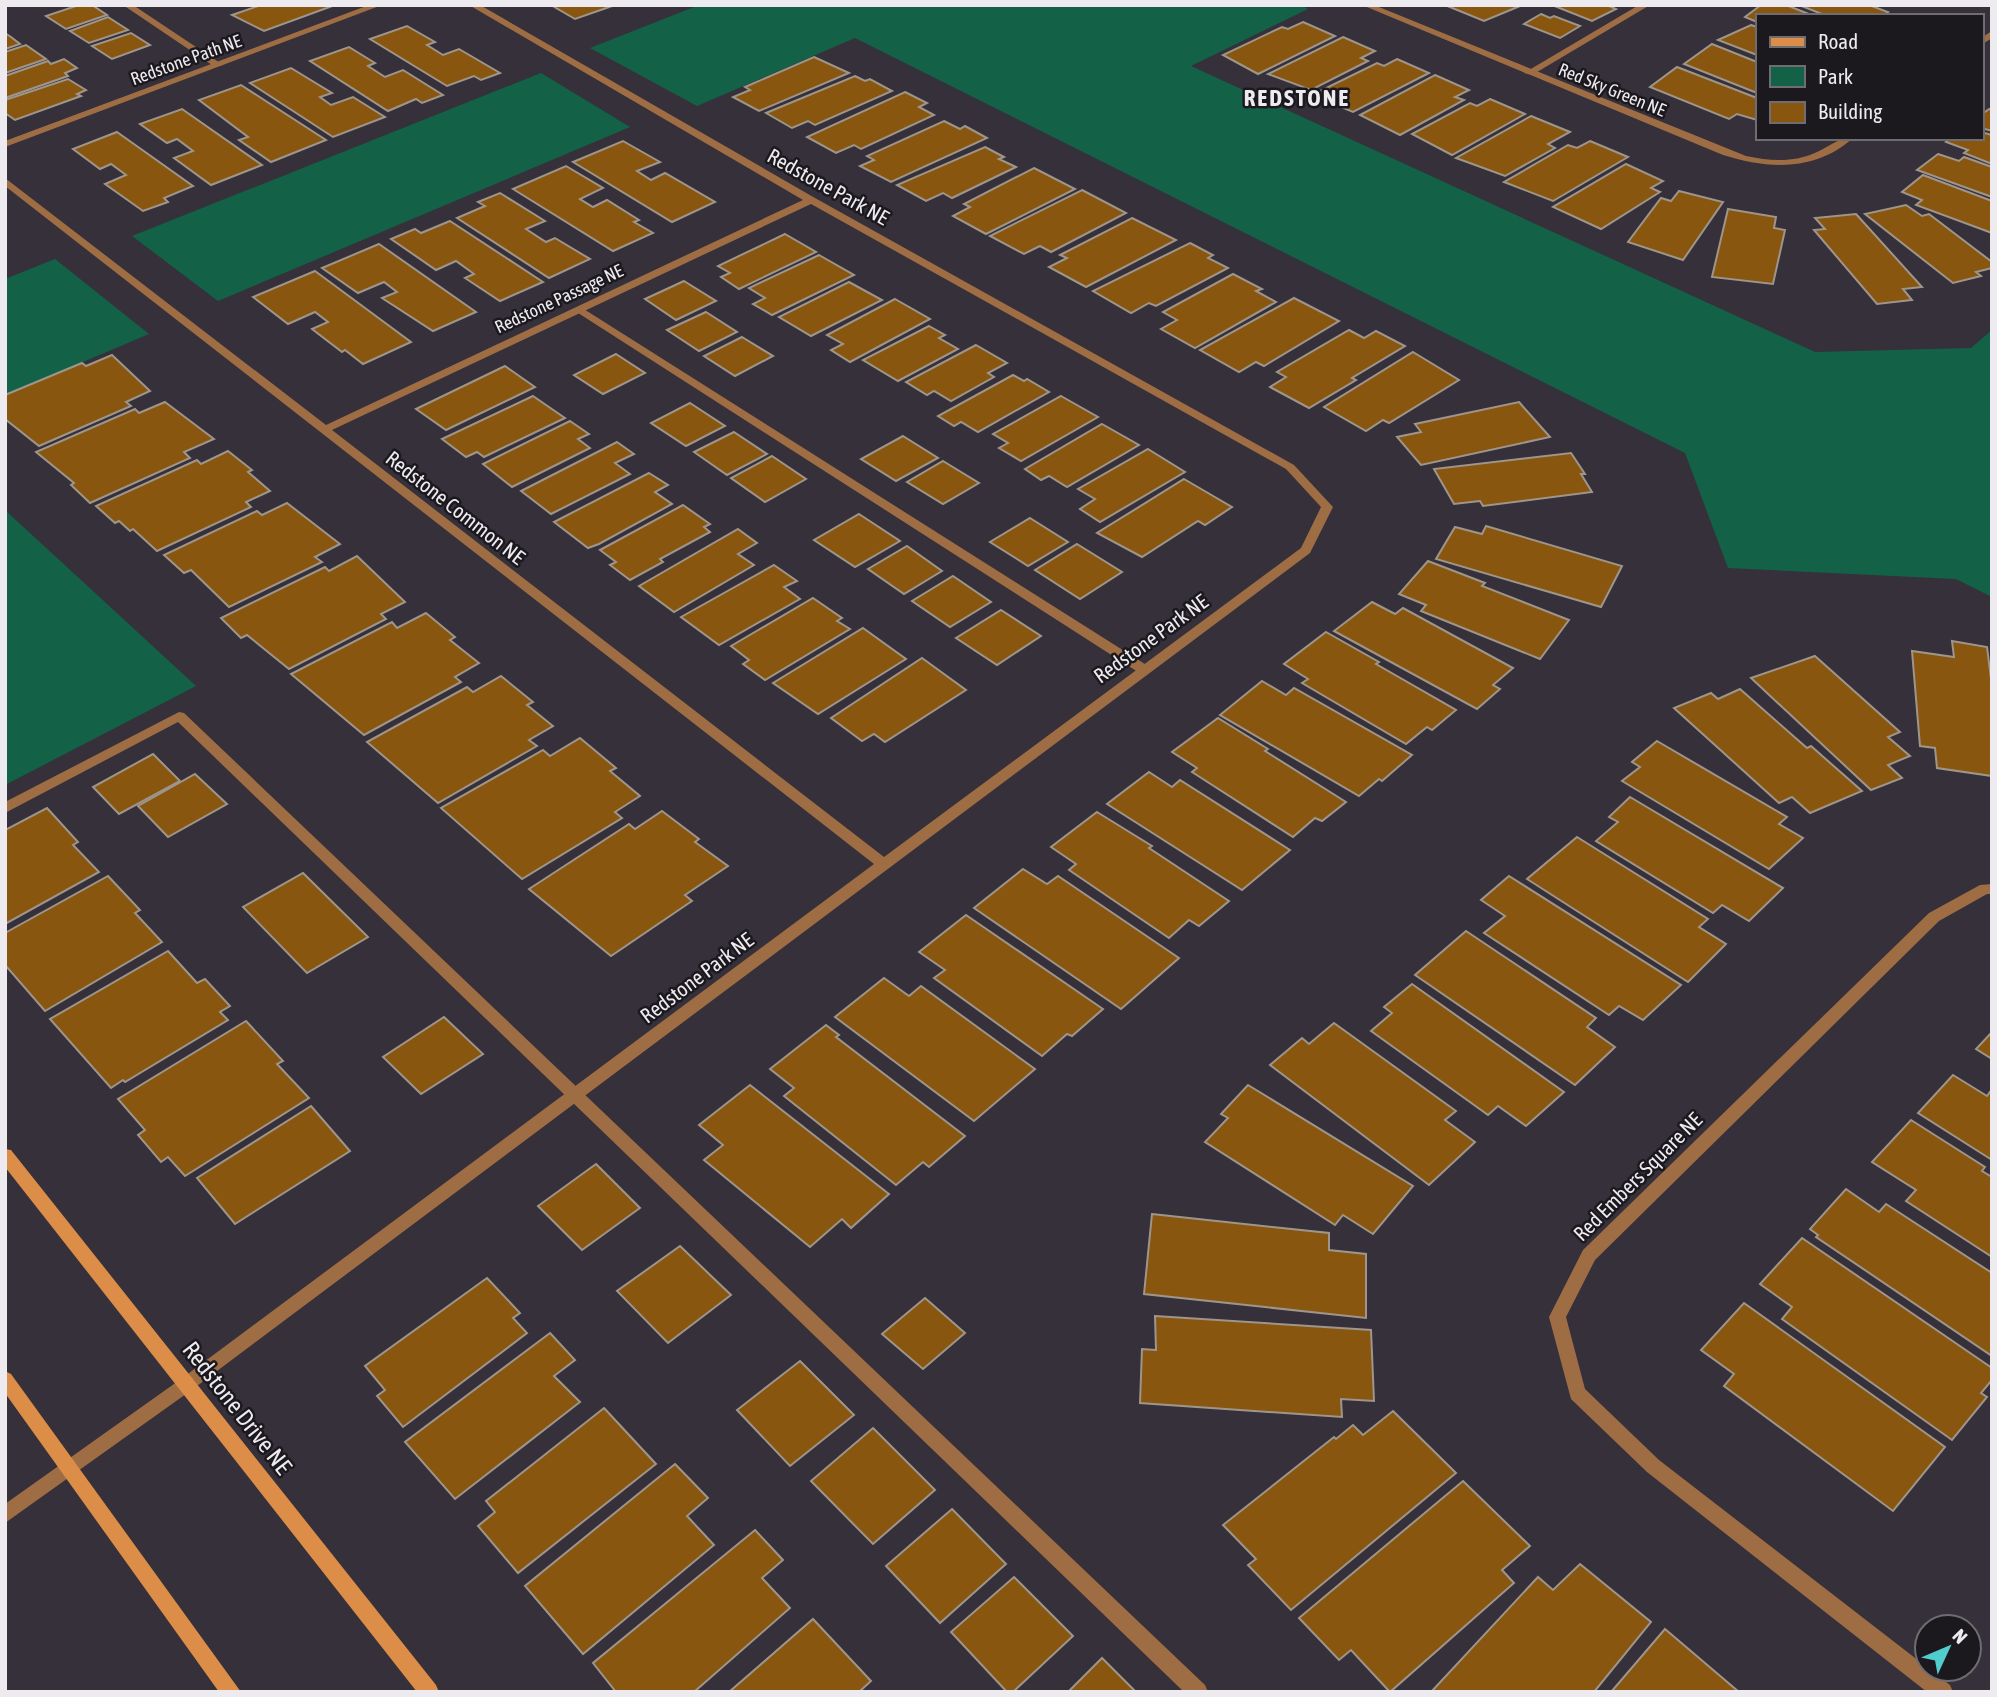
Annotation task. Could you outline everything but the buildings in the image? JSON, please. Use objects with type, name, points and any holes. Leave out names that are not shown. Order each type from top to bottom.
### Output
[{"type":"street","points":[[127,5],[218,65]]},
{"type":"street","name":"Redstone Path NE","points":[[5,144],[378,5]]},
{"type":"street","name":"Redstone Park NE","points":[[5,1516],[187,1384],[882,863],[1306,550],[1327,507],[1290,467],[811,200],[473,5]]},
{"type":"street","name":"Red Sky Green NE","points":[[1366,5],[1726,153],[1757,163],[1810,161],[1845,140]]},
{"type":"street","points":[[1529,73],[1646,5]]},
{"type":"street","name":"Redstone Common NE","points":[[5,181],[882,863]]},
{"type":"street","name":"Redstone Passage NE","points":[[323,430],[811,200]]},
{"type":"street","points":[[579,309],[1143,669]]},
{"type":"street","points":[[5,808],[179,716],[1198,1692]]},
{"type":"street","name":"Red Embers Square NE","points":[[1943,1692],[1653,1466],[1577,1393],[1557,1317],[1589,1255],[1934,917],[1985,889],[1992,890]]},
{"type":"street","name":"Redstone Drive NE","points":[[5,1155],[429,1692]]},
{"type":"street","points":[[5,1379],[231,1692]]},
{"type":"green space","points":[[699,5],[1301,5],[1308,9],[1191,66],[1815,352],[1971,348],[1992,330],[1992,597],[1956,579],[1728,568],[1685,453],[855,38],[697,106],[590,48]]},
{"type":"green space","points":[[541,73],[630,127],[218,301],[132,236]]},
{"type":"green space","points":[[55,259],[149,334],[5,395],[5,279]]},
{"type":"green space","points":[[5,510],[196,686],[5,785]]},
{"type":"district","name":"REDSTONE","points":[[1297,98]]}]
